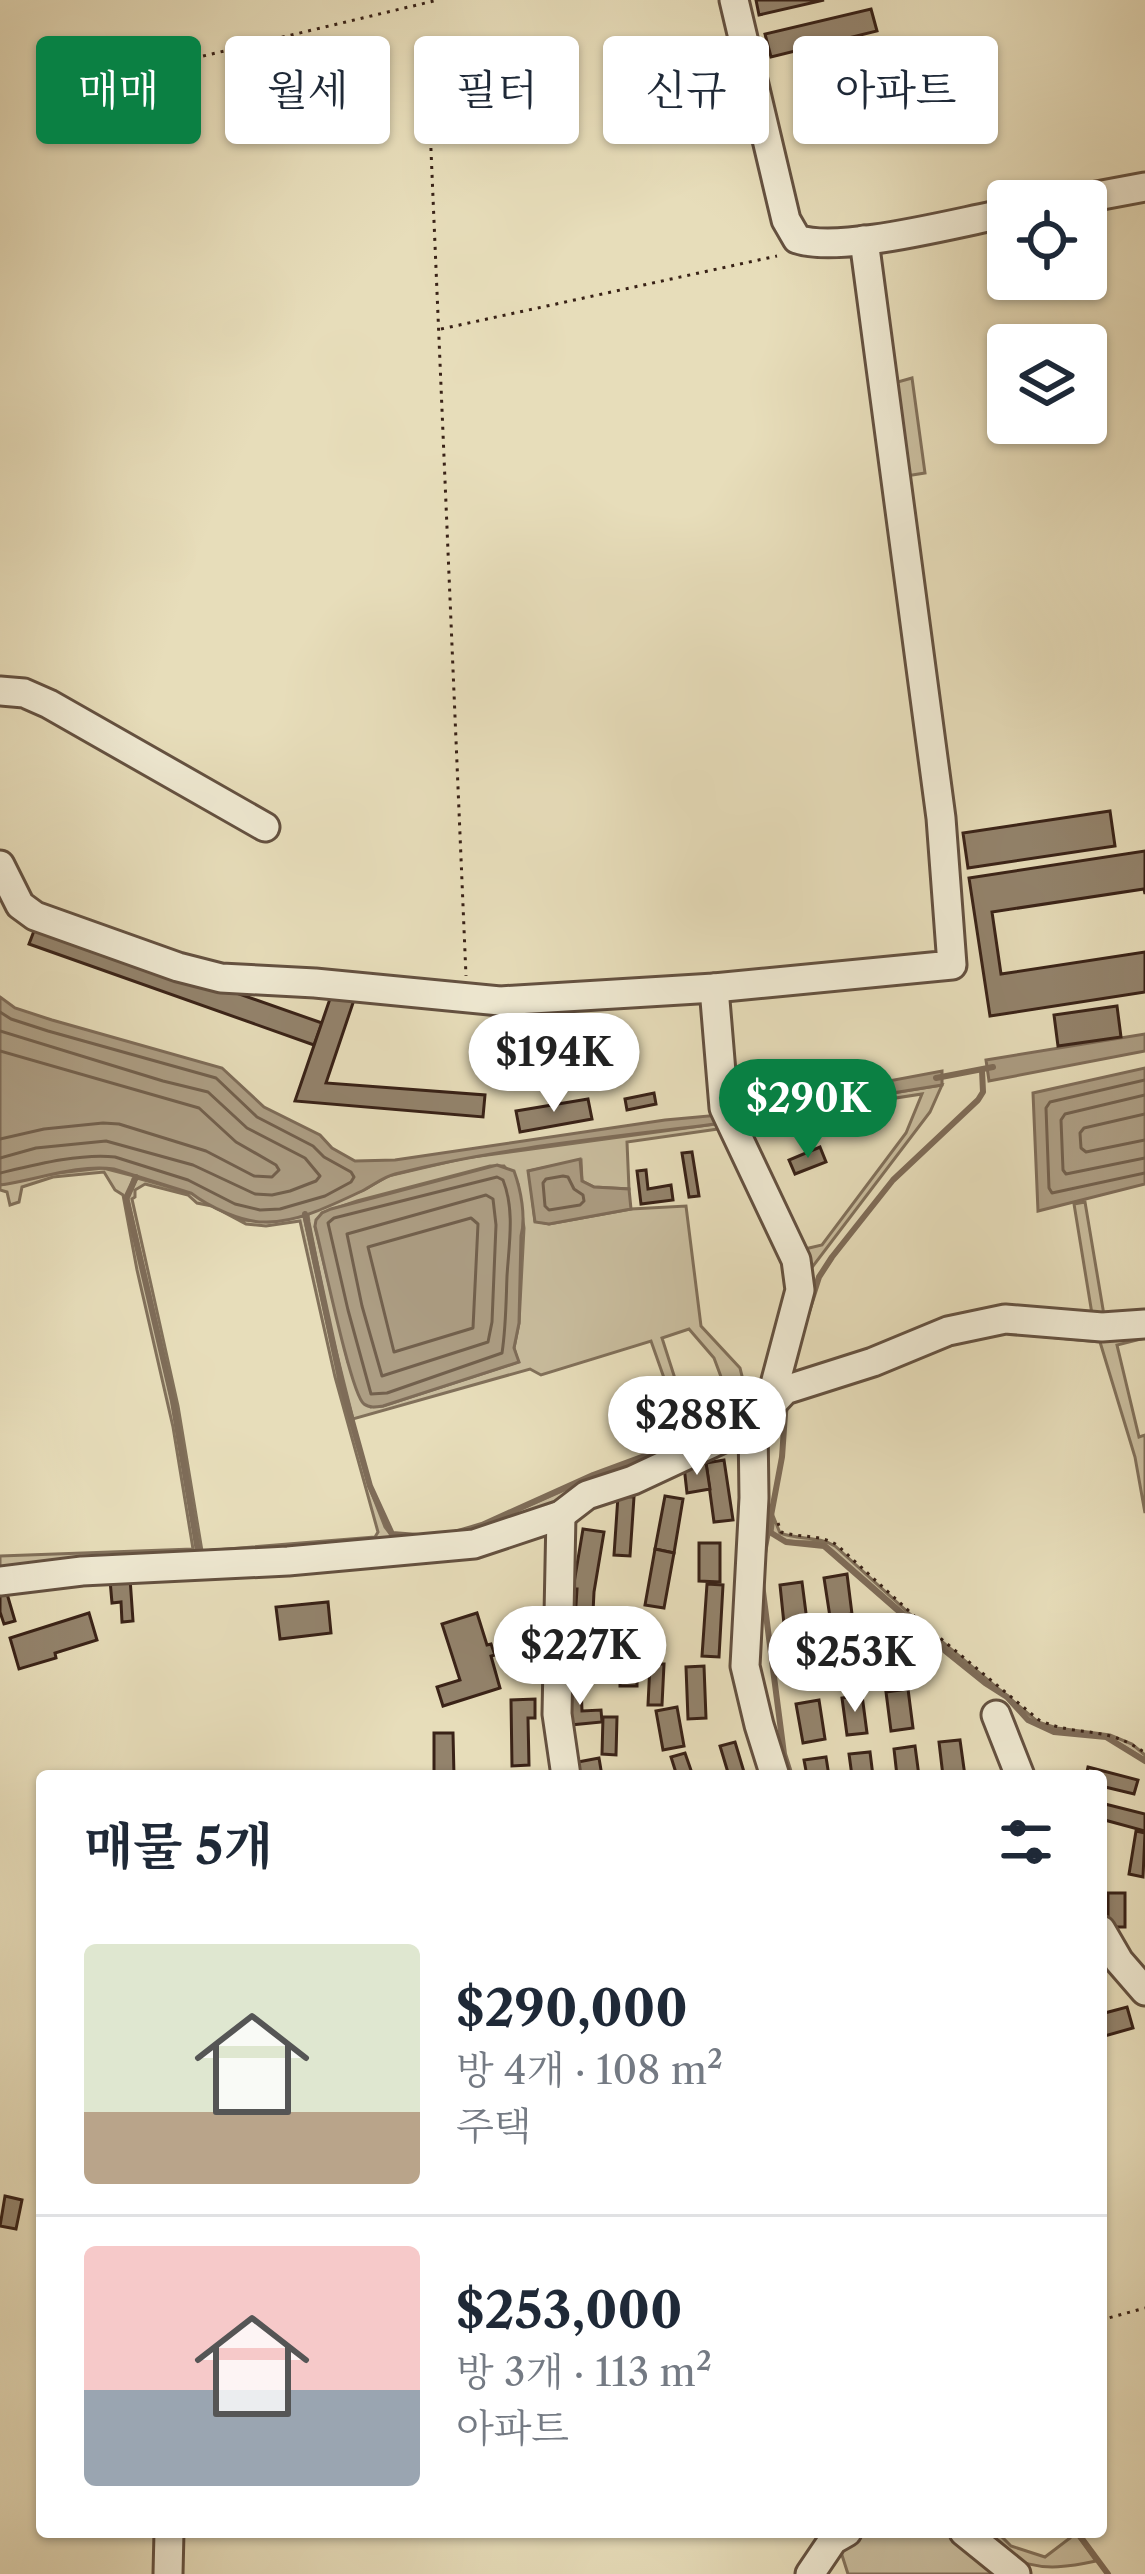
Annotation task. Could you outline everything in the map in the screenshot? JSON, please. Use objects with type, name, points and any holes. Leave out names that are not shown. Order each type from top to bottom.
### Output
[{"type":"street","points":[[734,0],[786,220],[797,238],[813,244],[864,240],[987,217]]},
{"type":"street","points":[[1107,194],[1145,187]]},
{"type":"street","points":[[0,866],[20,905],[35,916],[221,979],[500,1001],[713,988],[952,965],[941,818],[864,240]]},
{"type":"street","points":[[0,691],[24,693],[49,704],[265,827]]},
{"type":"street","points":[[713,988],[724,1108],[796,1260],[800,1290],[761,1415],[754,1498],[745,1666],[773,1770]]},
{"type":"street","points":[[0,1581],[82,1571],[451,1548],[561,1515],[586,1496],[633,1480],[761,1415],[785,1390],[967,1325],[1005,1318],[1102,1327],[1145,1324]]},
{"type":"street","points":[[561,1515],[556,1714],[565,1770]]},
{"type":"street","points":[[996,1715],[1018,1770]]},
{"type":"street","points":[[1110,1962],[1145,1991]]},
{"type":"street","points":[[810,2574],[836,2538]]},
{"type":"street","points":[[971,2538],[1016,2574]]},
{"type":"street","points":[[169,2551],[182,2558],[186,2574]]},
{"type":"path","points":[[201,57],[438,0]]},
{"type":"path","points":[[431,144],[467,999]]},
{"type":"path","points":[[438,329],[764,260],[813,244]]},
{"type":"path","points":[[754,1498],[776,1518],[781,1532],[827,1539],[836,1545],[1039,1720],[1110,1734],[1145,1753]]},
{"type":"path","points":[[1107,2318],[1145,2308]]},
{"type":"shaded area","points":[[912,378],[925,473],[906,476],[894,383]]},
{"type":"shaded area","points":[[942,1085],[930,1112],[807,1274],[805,1249],[822,1245],[906,1133],[922,1094],[740,1122],[738,1118]]},
{"type":"shaded area","points":[[723,1123],[725,1128],[627,1142],[629,1189],[594,1187],[582,1181],[581,1160],[529,1171],[535,1221],[549,1224],[631,1209],[686,1206],[701,1326],[740,1368],[743,1380],[772,1383],[763,1404],[736,1417],[714,1358],[689,1329],[662,1338],[693,1435],[688,1437],[651,1341],[541,1375],[530,1369],[353,1419],[308,1215],[388,1176],[465,1158]],"holes":[[[504,1166],[518,1184],[524,1228],[514,1348],[518,1362],[371,1407],[348,1362],[315,1227],[322,1213]]]},
{"type":"shaded area","points":[[103,1168],[134,1176],[126,1199],[172,1402],[198,1553],[180,1428],[128,1199],[137,1178],[191,1193],[243,1220],[269,1222],[304,1216],[340,1385],[369,1486],[391,1535],[455,1534],[483,1526],[692,1440],[542,1512],[473,1538],[0,1568],[0,1556],[193,1549],[173,1427],[123,1195],[104,1172],[53,1177],[22,1187],[19,1202],[10,1205],[7,1192],[0,1190],[0,1185]],"holes":[[[145,1184],[188,1195],[246,1224],[300,1221],[335,1377],[378,1532],[375,1537],[202,1551],[178,1406],[132,1199],[135,1190]]]},
{"type":"shaded area","points":[[1085,1202],[1105,1321],[1093,1320],[1074,1204]]},
{"type":"shaded area","points":[[974,1329],[1145,1330],[1145,1338],[1117,1345],[1139,1437],[1145,1435],[1145,1513],[1135,1457],[1100,1342],[1007,1333],[919,1356]]},
{"type":"shaded area","points":[[774,1518],[780,1533],[835,1546],[996,1687],[825,1544],[778,1537],[772,1532]]},
{"type":"shaded area","points":[[1011,1699],[1038,1722],[1110,1735],[1132,1744],[1145,1759],[1107,1736],[1054,1730],[1029,1720]]},
{"type":"shaded area","points":[[859,2538],[954,2538],[996,2574],[848,2574],[840,2549]]},
{"type":"shaded area","points":[[980,2538],[1003,2538],[1011,2546],[1045,2557],[1070,2538],[1079,2538],[1096,2561],[1043,2567],[1003,2553]]},
{"type":"water","points":[[0,997],[15,1008],[52,1020],[222,1068],[264,1107],[320,1135],[355,1161],[395,1160],[665,1120],[719,1115],[723,1123],[435,1165],[391,1175],[328,1207],[279,1221],[237,1217],[191,1193],[114,1169],[71,1171],[0,1185]]},
{"type":"water","points":[[1145,1034],[1145,1051],[989,1081],[986,1060]]},
{"type":"water","points":[[1145,1068],[1145,1184],[1038,1211],[1033,1093]]},
{"type":"water","points":[[942,1071],[942,1085],[738,1118],[734,1110]]},
{"type":"water","points":[[580,1159],[582,1181],[594,1187],[629,1189],[631,1209],[549,1224],[535,1222],[528,1171]]},
{"type":"water","points":[[497,1165],[514,1171],[522,1204],[519,1323],[514,1348],[519,1362],[383,1406],[366,1405],[358,1395],[345,1351],[316,1220],[331,1209]]},
{"type":"building","points":[[756,0],[824,0],[759,15]]},
{"type":"building","points":[[871,9],[877,31],[857,36],[793,36],[793,52],[771,57],[765,34]]},
{"type":"building","points":[[1110,811],[1115,846],[968,868],[963,833]]},
{"type":"building","points":[[1145,851],[1145,894],[1144,889],[992,912],[1001,974],[1145,952],[1145,992],[990,1016],[969,878]]},
{"type":"building","points":[[37,923],[322,1023],[314,1045],[29,944]]},
{"type":"building","points":[[333,990],[355,997],[326,1083],[485,1095],[483,1117],[295,1101]]},
{"type":"building","points":[[1117,1006],[1121,1037],[1058,1046],[1054,1015]]},
{"type":"building","points":[[654,1093],[656,1104],[627,1110],[625,1099]]},
{"type":"building","points":[[588,1099],[592,1119],[520,1132],[516,1111]]},
{"type":"building","points":[[820,1147],[826,1162],[795,1174],[789,1160]]},
{"type":"building","points":[[692,1152],[699,1196],[689,1197],[682,1153]]},
{"type":"building","points":[[646,1170],[648,1189],[671,1185],[673,1200],[641,1204],[637,1171]]},
{"type":"building","points":[[724,1460],[733,1520],[714,1522],[706,1463]]},
{"type":"building","points":[[706,1463],[710,1489],[687,1493],[684,1466]]},
{"type":"building","points":[[618,1496],[634,1497],[630,1556],[614,1555]]},
{"type":"building","points":[[665,1496],[683,1499],[674,1553],[655,1549]]},
{"type":"building","points":[[583,1529],[604,1532],[591,1653],[573,1652],[577,1589],[573,1589]]},
{"type":"building","points":[[699,1543],[720,1543],[720,1582],[699,1581]]},
{"type":"building","points":[[655,1549],[674,1553],[664,1608],[645,1605]]},
{"type":"building","points":[[847,1574],[852,1614],[830,1617],[824,1578]]},
{"type":"building","points":[[130,1578],[133,1621],[122,1622],[121,1602],[112,1603],[110,1580]]},
{"type":"building","points":[[802,1582],[807,1621],[784,1624],[780,1585]]},
{"type":"building","points":[[707,1584],[723,1585],[719,1657],[702,1656]]},
{"type":"building","points":[[5,1587],[15,1621],[4,1624],[0,1588]]},
{"type":"building","points":[[328,1602],[331,1633],[280,1639],[276,1607]]},
{"type":"building","points":[[89,1613],[97,1640],[19,1669],[10,1638]]},
{"type":"building","points":[[477,1613],[495,1655],[491,1656],[500,1688],[443,1706],[437,1687],[460,1680],[442,1624]]},
{"type":"building","points":[[899,1627],[904,1665],[883,1668],[878,1630]]},
{"type":"building","points":[[854,1632],[860,1670],[839,1673],[832,1636]]},
{"type":"building","points":[[809,1639],[815,1677],[794,1681],[788,1642]]},
{"type":"building","points":[[620,1654],[637,1654],[637,1686],[620,1686]]},
{"type":"building","points":[[650,1664],[664,1664],[662,1705],[648,1705]]},
{"type":"building","points":[[704,1666],[706,1718],[688,1719],[686,1667]]},
{"type":"building","points":[[581,1683],[582,1711],[601,1710],[602,1722],[570,1725],[567,1684]]},
{"type":"building","points":[[908,1689],[913,1728],[891,1731],[886,1692]]},
{"type":"building","points":[[862,1695],[867,1733],[847,1735],[842,1698]]},
{"type":"building","points":[[535,1699],[535,1718],[528,1718],[529,1765],[512,1766],[511,1700]]},
{"type":"building","points":[[819,1700],[825,1739],[803,1743],[796,1704]]},
{"type":"building","points":[[677,1707],[684,1746],[663,1750],[656,1711]]},
{"type":"building","points":[[603,1717],[617,1717],[616,1755],[602,1754]]},
{"type":"building","points":[[434,1733],[453,1733],[454,1770],[434,1770]]},
{"type":"building","points":[[960,1740],[964,1770],[942,1770],[939,1742]]},
{"type":"building","points":[[735,1742],[743,1770],[727,1770],[720,1746]]},
{"type":"building","points":[[915,1746],[918,1770],[896,1770],[894,1749]]},
{"type":"building","points":[[870,1752],[872,1770],[851,1770],[849,1754]]},
{"type":"building","points":[[685,1753],[691,1770],[675,1770],[671,1757]]},
{"type":"building","points":[[826,1757],[828,1770],[806,1770],[804,1760]]},
{"type":"building","points":[[599,1758],[601,1770],[579,1770],[578,1762]]},
{"type":"building","points":[[1107,1772],[1138,1780],[1134,1794],[1107,1787]]},
{"type":"building","points":[[1107,1804],[1145,1814],[1145,1831],[1107,1821]]},
{"type":"building","points":[[1136,1831],[1145,1833],[1143,1877],[1129,1874]]},
{"type":"building","points":[[1108,1893],[1125,1893],[1125,1927],[1108,1927]]},
{"type":"building","points":[[1127,2007],[1133,2028],[1107,2035],[1107,2012]]},
{"type":"building","points":[[5,2196],[22,2200],[16,2229],[0,2226]]},
{"type":"waterway","points":[[936,1078],[993,1067]]},
{"type":"waterway","points":[[801,1333],[819,1277],[832,1257],[893,1180],[978,1100],[983,1092],[982,1070]]},
{"type":"waterway","points":[[136,1177],[126,1198],[173,1401],[198,1551]]},
{"type":"waterway","points":[[305,1214],[342,1385],[370,1486],[392,1534],[418,1536]]},
{"type":"waterway","points":[[764,1553],[782,1457],[786,1400]]},
{"type":"waterway","points":[[455,1533],[693,1438]]},
{"type":"waterway","points":[[768,1531],[786,1542],[824,1546],[934,1642],[1007,1697],[1028,1720],[1054,1732],[1106,1737],[1145,1761]]},
{"type":"waterway","points":[[762,1584],[789,1770]]},
{"type":"waterway","points":[[1081,2538],[1108,2574]]}]
